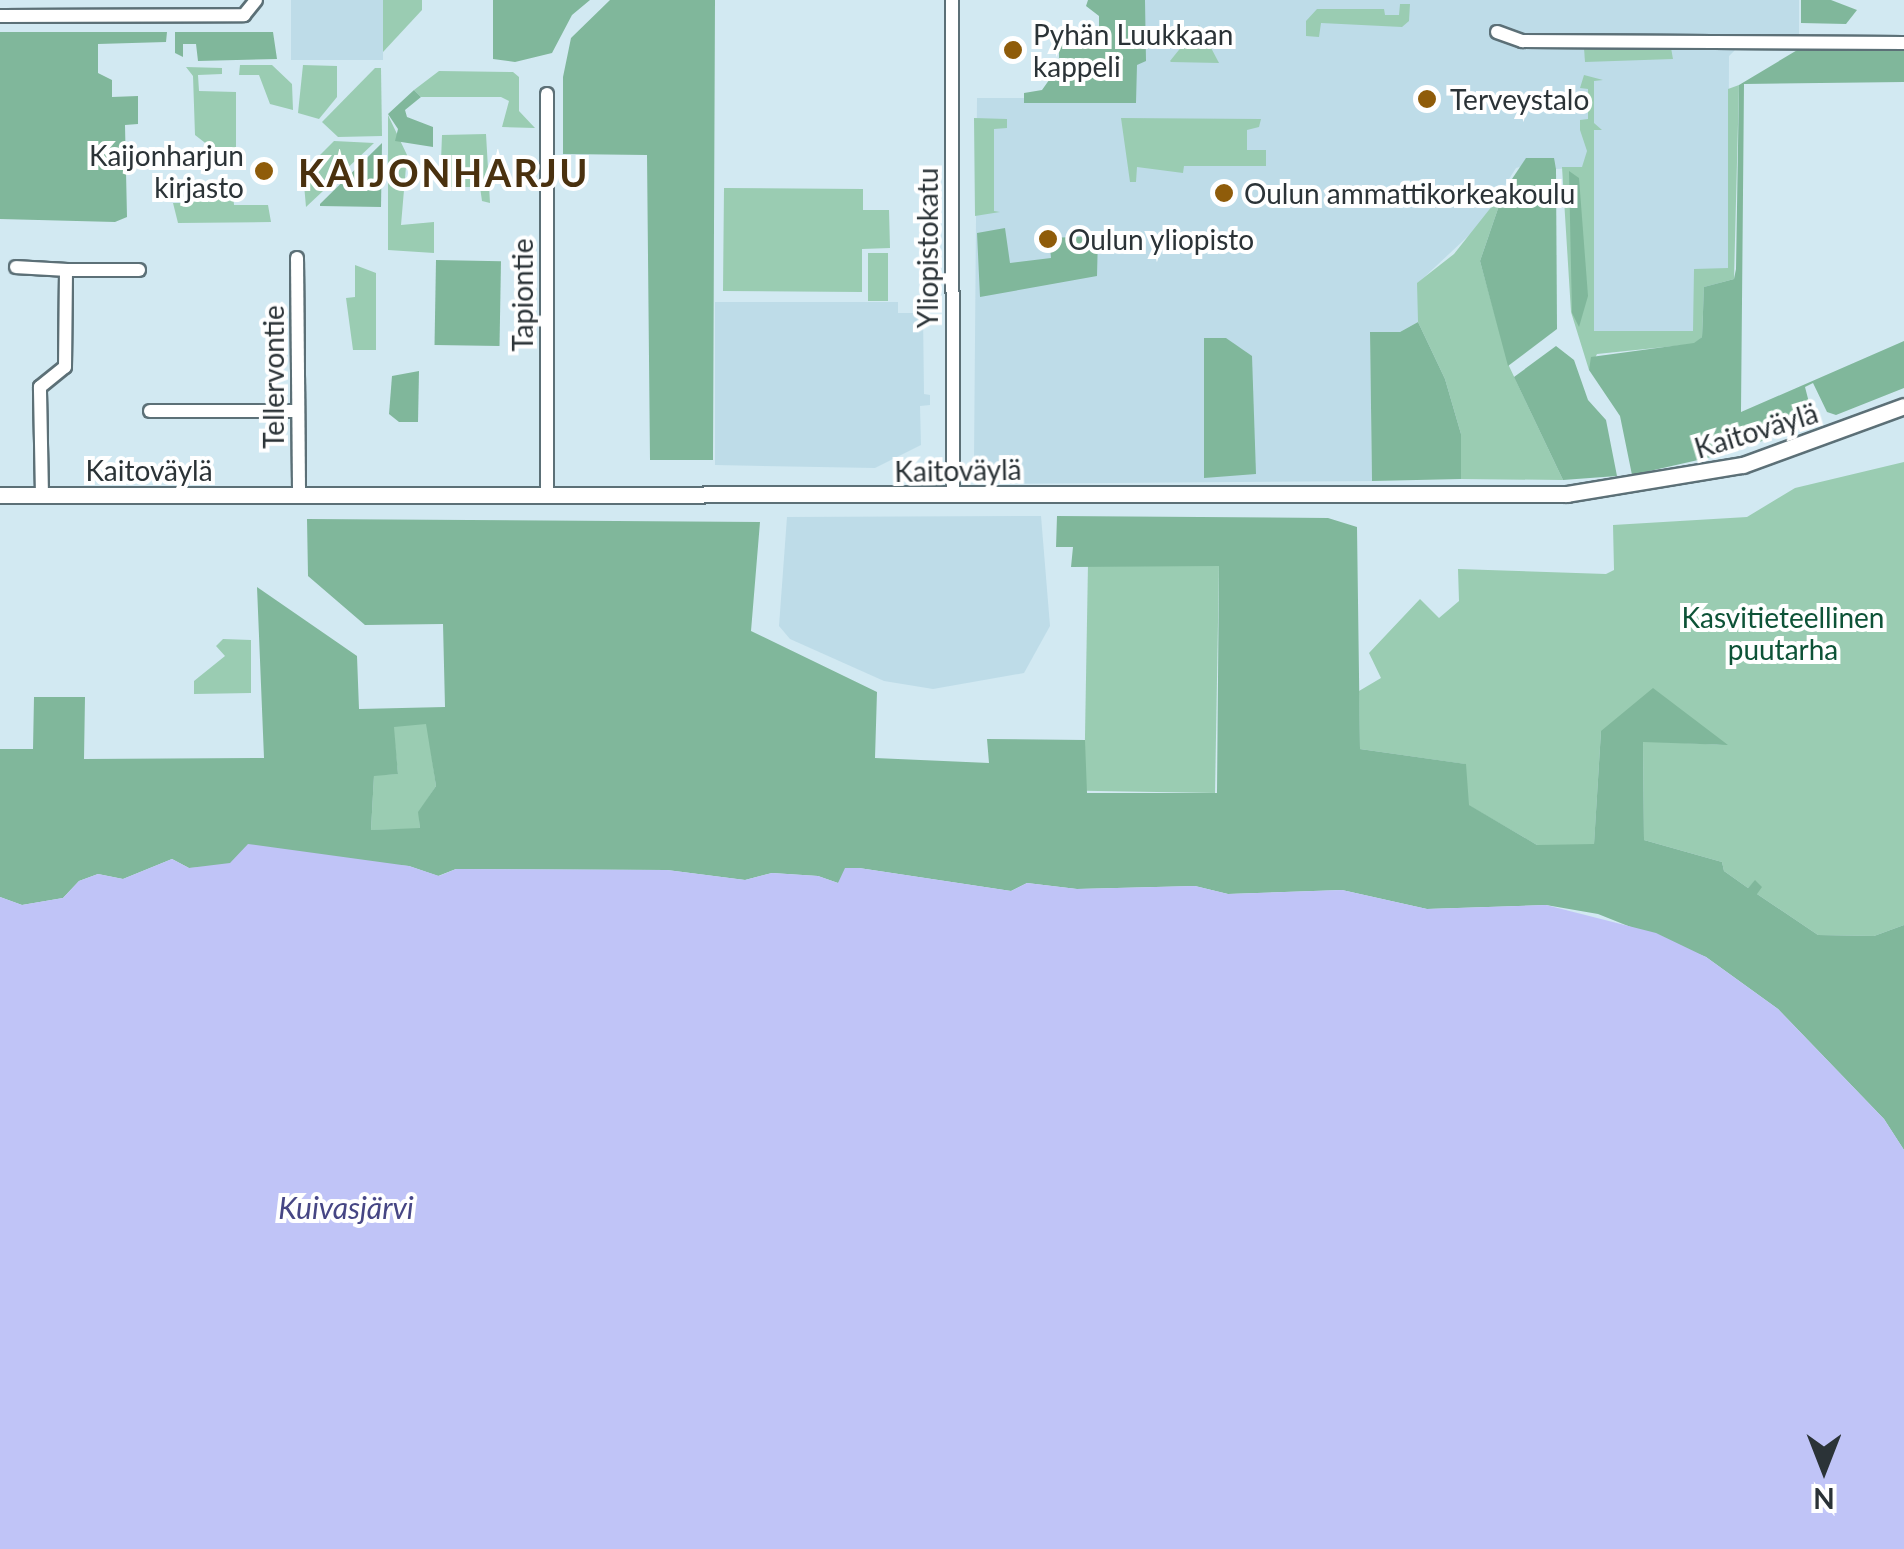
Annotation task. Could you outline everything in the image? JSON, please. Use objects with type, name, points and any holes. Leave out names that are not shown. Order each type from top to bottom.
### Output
[{"type":"street","points":[[0,16],[244,16],[256,0]]},
{"type":"street","name":"Yliopistokatu","points":[[952,0],[953,496]]},
{"type":"street","points":[[1497,32],[1522,41],[1904,43]]},
{"type":"street","name":"Tapiontie","points":[[547,94],[548,496]]},
{"type":"street","name":"Tellervontie","points":[[298,258],[300,496]]},
{"type":"street","points":[[16,268],[139,270]]},
{"type":"street","points":[[42,495],[40,387],[65,367],[66,270]]},
{"type":"street","name":"Kaitoväylä","points":[[0,495],[1602,492],[1743,465],[1904,406]]},
{"type":"street","points":[[150,411],[298,411]]},
{"type":"shaded area","points":[[291,0],[415,0],[383,6],[383,60],[291,60]]},
{"type":"shaded area","name":"Oulun yliopisto","points":[[1121,0],[1799,0],[1799,49],[1735,50],[1729,56],[1728,269],[1694,331],[1594,331],[1594,167],[1556,169],[1553,158],[1516,168],[1480,225],[1418,283],[1418,322],[1400,332],[1370,332],[1372,481],[990,484],[974,461],[977,98],[1121,98]]},
{"type":"shaded area","points":[[715,302],[898,302],[898,313],[923,313],[924,394],[930,395],[930,405],[920,406],[921,445],[875,468],[715,465]]},
{"type":"shaded area","points":[[1041,516],[1050,626],[1024,673],[933,689],[884,681],[790,639],[779,626],[787,517]]},
{"type":"green space","points":[[383,0],[422,0],[422,10],[383,52]]},
{"type":"green space","points":[[493,0],[590,0],[572,15],[552,53],[515,62],[493,59]]},
{"type":"green space","points":[[610,0],[715,0],[713,460],[650,460],[647,155],[563,154],[563,77],[571,38]]},
{"type":"green space","points":[[1088,0],[1145,0],[1146,61],[1137,65],[1136,103],[1024,103],[1024,93],[1042,90],[1059,66],[1059,40],[1099,39],[1099,16],[1086,6]]},
{"type":"green space","points":[[1801,0],[1831,0],[1857,10],[1846,24],[1801,23]]},
{"type":"green space","points":[[1400,4],[1410,4],[1409,21],[1402,27],[1321,23],[1319,37],[1306,36],[1306,21],[1317,9],[1384,9],[1385,15],[1399,15]]},
{"type":"green space","points":[[1199,25],[1219,63],[1171,62],[1170,61]]},
{"type":"green space","points":[[0,32],[167,32],[166,42],[98,44],[98,73],[112,80],[112,97],[138,96],[138,124],[125,125],[127,217],[115,222],[0,219]]},
{"type":"green space","points":[[175,32],[273,32],[277,59],[198,61],[196,44],[183,44],[183,57],[175,53]]},
{"type":"green space","points":[[1584,48],[1671,48],[1673,59],[1585,62]]},
{"type":"green space","points":[[1799,49],[1904,49],[1904,82],[1744,84],[1741,412],[1904,341],[1904,388],[1836,415],[1827,412],[1813,383],[1805,387],[1814,422],[1729,453],[1632,475],[1620,416],[1589,370],[1591,357],[1694,343],[1702,337],[1704,287],[1734,279],[1736,269],[1739,85]]},
{"type":"green space","points":[[240,65],[272,65],[292,84],[293,110],[270,104],[259,75],[239,75]]},
{"type":"green space","points":[[303,65],[337,66],[337,97],[319,119],[298,113]]},
{"type":"green space","points":[[186,67],[222,68],[222,74],[198,75],[199,91],[236,92],[236,168],[220,168],[222,156],[195,135],[193,76]]},
{"type":"green space","points":[[375,68],[381,68],[382,136],[338,137],[322,122]]},
{"type":"green space","points":[[439,71],[513,72],[519,77],[519,111],[535,128],[502,127],[509,101],[501,97],[421,97],[414,90]]},
{"type":"green space","points":[[1584,75],[1603,80],[1594,81],[1594,123],[1602,130],[1594,130],[1594,331],[1693,331],[1694,269],[1728,268],[1728,89],[1739,85],[1734,279],[1704,287],[1702,337],[1694,344],[1597,354],[1589,370],[1571,312],[1562,167],[1582,167],[1587,151],[1580,130],[1580,120],[1588,119],[1588,89],[1580,88]]},
{"type":"green space","points":[[414,90],[421,97],[405,110],[407,117],[433,127],[433,147],[395,141],[398,129],[388,114]]},
{"type":"green space","points":[[388,115],[407,155],[401,225],[434,222],[434,253],[388,250]]},
{"type":"green space","points":[[974,118],[1007,119],[1007,128],[994,129],[994,211],[1000,212],[975,216]]},
{"type":"green space","points":[[1121,118],[1261,119],[1259,127],[1247,130],[1247,150],[1266,150],[1266,166],[1184,166],[1183,173],[1137,167],[1136,182],[1130,182]]},
{"type":"green space","points":[[486,134],[490,203],[482,201],[480,187],[440,187],[442,135]]},
{"type":"green space","points":[[334,141],[374,143],[306,207],[302,162],[313,162]]},
{"type":"green space","points":[[382,143],[381,207],[320,206],[320,204]]},
{"type":"green space","points":[[1526,158],[1554,158],[1556,169],[1557,329],[1508,366],[1480,261],[1504,191]]},
{"type":"green space","points":[[1569,171],[1579,178],[1588,296],[1579,327],[1572,313]]},
{"type":"green space","points":[[724,188],[863,189],[863,210],[889,210],[890,248],[862,249],[862,292],[723,291]]},
{"type":"green space","points":[[1504,191],[1480,261],[1509,366],[1563,480],[1461,479],[1461,434],[1445,379],[1418,322],[1417,283],[1454,254]]},
{"type":"green space","points":[[181,194],[233,194],[234,205],[268,205],[271,222],[178,223],[173,203],[181,203]]},
{"type":"green space","points":[[1005,228],[1010,263],[1051,258],[1049,238],[1098,236],[1097,276],[980,297],[977,233]]},
{"type":"green space","points":[[868,253],[888,253],[888,301],[868,301]]},
{"type":"green space","points":[[436,260],[501,261],[500,346],[435,345]]},
{"type":"green space","points":[[355,265],[376,273],[376,350],[353,350],[346,298],[355,297]]},
{"type":"green space","points":[[1418,322],[1445,379],[1461,434],[1461,479],[1372,481],[1370,332],[1400,332]]},
{"type":"green space","points":[[1204,338],[1226,338],[1252,356],[1256,474],[1204,478]]},
{"type":"green space","points":[[1556,346],[1574,360],[1588,400],[1606,420],[1617,476],[1563,480],[1514,377]]},
{"type":"green space","points":[[419,371],[418,422],[399,422],[389,414],[392,376]]},
{"type":"green space","name":"Kasvitieteellinen puutarha","points":[[1904,462],[1904,925],[1874,936],[1818,935],[1757,894],[1755,881],[1748,888],[1724,871],[1722,862],[1644,840],[1643,741],[1726,745],[1601,731],[1594,845],[1537,845],[1468,805],[1465,764],[1360,749],[1359,691],[1381,678],[1369,653],[1420,599],[1439,618],[1459,601],[1458,569],[1606,574],[1614,570],[1613,525],[1747,517],[1795,488]]},
{"type":"green space","points":[[1057,516],[1328,518],[1357,527],[1360,749],[1466,764],[1469,805],[1537,845],[1594,844],[1601,731],[1653,688],[1728,745],[1643,742],[1644,840],[1722,862],[1724,871],[1748,888],[1755,880],[1762,887],[1757,894],[1818,935],[1874,936],[1904,925],[1904,1150],[1884,1119],[1778,1009],[1706,957],[1598,914],[1546,905],[1427,909],[1342,890],[1228,894],[1195,886],[1077,889],[1027,883],[1011,891],[859,868],[838,883],[818,876],[772,873],[745,880],[667,870],[456,869],[438,876],[409,866],[347,862],[189,868],[172,859],[123,879],[98,874],[79,881],[63,898],[22,905],[0,897],[0,749],[33,749],[34,697],[85,697],[84,759],[264,758],[257,587],[357,656],[359,709],[445,707],[443,624],[365,625],[308,576],[307,519],[760,522],[751,631],[877,692],[875,758],[989,763],[987,739],[1085,740],[1087,793],[1217,793],[1219,566],[1071,567],[1073,547],[1056,547]],"holes":[[[426,724],[436,786],[418,812],[420,828],[371,830],[374,776],[398,774],[394,727]]]},
{"type":"green space","points":[[1088,563],[1219,565],[1215,793],[1084,791]]},
{"type":"green space","points":[[223,639],[251,640],[251,693],[194,694],[194,681],[225,656],[216,646]]},
{"type":"green space","points":[[427,723],[436,786],[419,812],[420,829],[371,830],[374,775],[398,774],[393,726]]},
{"type":"water","name":"Kuivasjärvi","points":[[248,844],[409,866],[439,876],[456,869],[667,870],[745,880],[772,873],[818,876],[838,883],[845,868],[859,868],[1011,891],[1027,883],[1077,889],[1195,886],[1228,894],[1342,890],[1427,909],[1546,905],[1656,933],[1706,957],[1778,1009],[1884,1119],[1904,1150],[1904,1549],[0,1549],[0,897],[22,905],[63,898],[79,881],[98,874],[123,879],[172,859],[189,868],[230,863]]},
{"type":"place","name":"Pyhän Luukkaan kappeli","points":[[1013,50]]},
{"type":"place","name":"Terveystalo","points":[[1427,99]]},
{"type":"place","name":"Kaijonharjun kirjasto","points":[[264,171]]},
{"type":"place","name":"Oulun ammattikorkeakoulu","points":[[1224,193]]},
{"type":"place","name":"Oulun yliopisto","points":[[1048,239]]},
{"type":"district","name":"KAIJONHARJU","points":[[444,173]]}]
